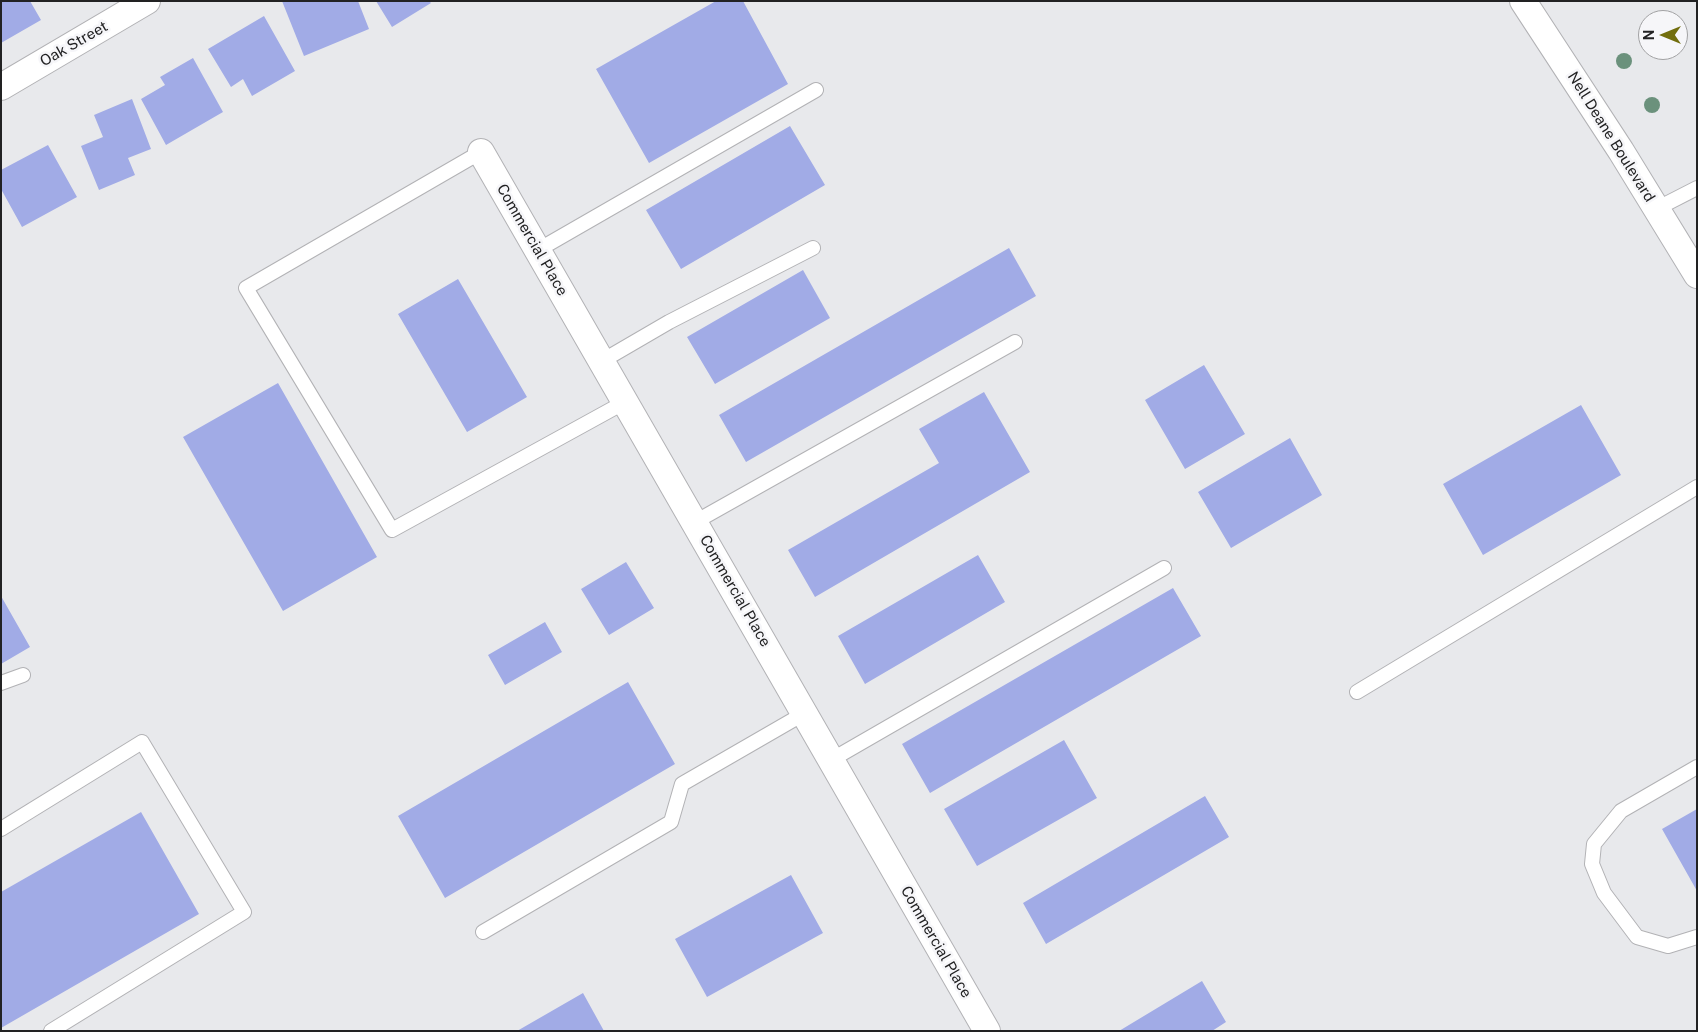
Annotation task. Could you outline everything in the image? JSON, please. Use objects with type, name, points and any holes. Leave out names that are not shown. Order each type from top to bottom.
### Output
[{"type":"street","name":"Oak Street","points":[[1,87],[121,8],[147,1]]},
{"type":"street","name":"Nell Deane Boulevard","points":[[1523,1],[1697,274]]},
{"type":"street","name":"Commercial Place","points":[[481,152],[988,1031]]},
{"type":"lane","points":[[538,250],[816,90]]},
{"type":"lane","points":[[481,152],[246,288],[392,530],[625,402]]},
{"type":"lane","points":[[1656,209],[1697,188]]},
{"type":"lane","points":[[602,361],[669,322],[813,248]]},
{"type":"lane","points":[[695,522],[1015,342]]},
{"type":"lane","points":[[1357,692],[1697,487]]},
{"type":"lane","points":[[831,760],[1164,568]]},
{"type":"lane","points":[[1,683],[22,675]]},
{"type":"lane","points":[[483,932],[671,822],[682,784],[805,713]]},
{"type":"lane","points":[[1,829],[142,742],[244,912],[51,1031]]},
{"type":"lane","points":[[1697,767],[1621,811],[1594,844],[1592,864],[1604,894],[1637,936],[1668,946],[1697,937]]},
{"type":"building","points":[[1,1],[30,1],[41,20],[1,43]]},
{"type":"building","points":[[282,1],[358,1],[369,29],[304,56]]},
{"type":"building","points":[[376,1],[429,1],[431,3],[392,27]]},
{"type":"building","points":[[716,1],[743,1],[788,84],[649,163],[596,69]]},
{"type":"building","points":[[264,16],[295,71],[252,96],[243,79],[231,87],[208,49]]},
{"type":"building","points":[[193,58],[223,112],[166,145],[141,99],[165,85],[160,77]]},
{"type":"building","points":[[132,99],[151,149],[128,158],[135,175],[99,190],[81,146],[103,137],[94,115]]},
{"type":"building","points":[[790,126],[825,185],[681,269],[646,210]]},
{"type":"building","points":[[48,145],[77,197],[22,227],[1,189],[1,170]]},
{"type":"building","points":[[1009,248],[1036,296],[746,462],[719,415]]},
{"type":"building","points":[[803,270],[830,318],[715,384],[687,337]]},
{"type":"building","points":[[458,279],[527,397],[467,432],[398,314]]},
{"type":"building","points":[[1204,365],[1245,434],[1185,469],[1145,400]]},
{"type":"building","points":[[278,383],[377,557],[283,611],[183,437]]},
{"type":"building","points":[[984,392],[1030,472],[815,597],[788,550],[939,463],[919,429]]},
{"type":"building","points":[[1581,405],[1621,475],[1483,555],[1443,484]]},
{"type":"building","points":[[1290,438],[1322,495],[1231,548],[1198,492]]},
{"type":"building","points":[[978,555],[1005,602],[865,684],[838,636]]},
{"type":"building","points":[[626,562],[654,608],[609,635],[581,589]]},
{"type":"building","points":[[1173,588],[1201,636],[930,793],[902,744]]},
{"type":"building","points":[[1,596],[30,647],[1,664]]},
{"type":"building","points":[[545,622],[562,652],[505,685],[488,655]]},
{"type":"building","points":[[628,682],[675,764],[445,898],[398,816]]},
{"type":"building","points":[[1064,740],[1097,798],[977,866],[944,809]]},
{"type":"building","points":[[1205,796],[1229,837],[1046,944],[1023,903]]},
{"type":"building","points":[[1697,809],[1697,891],[1662,829]]},
{"type":"building","points":[[141,812],[199,914],[1,1028],[1,892]]},
{"type":"building","points":[[791,875],[823,933],[707,997],[675,939]]},
{"type":"building","points":[[1202,981],[1226,1022],[1212,1031],[1119,1031]]},
{"type":"building","points":[[583,993],[604,1031],[517,1031]]}]
